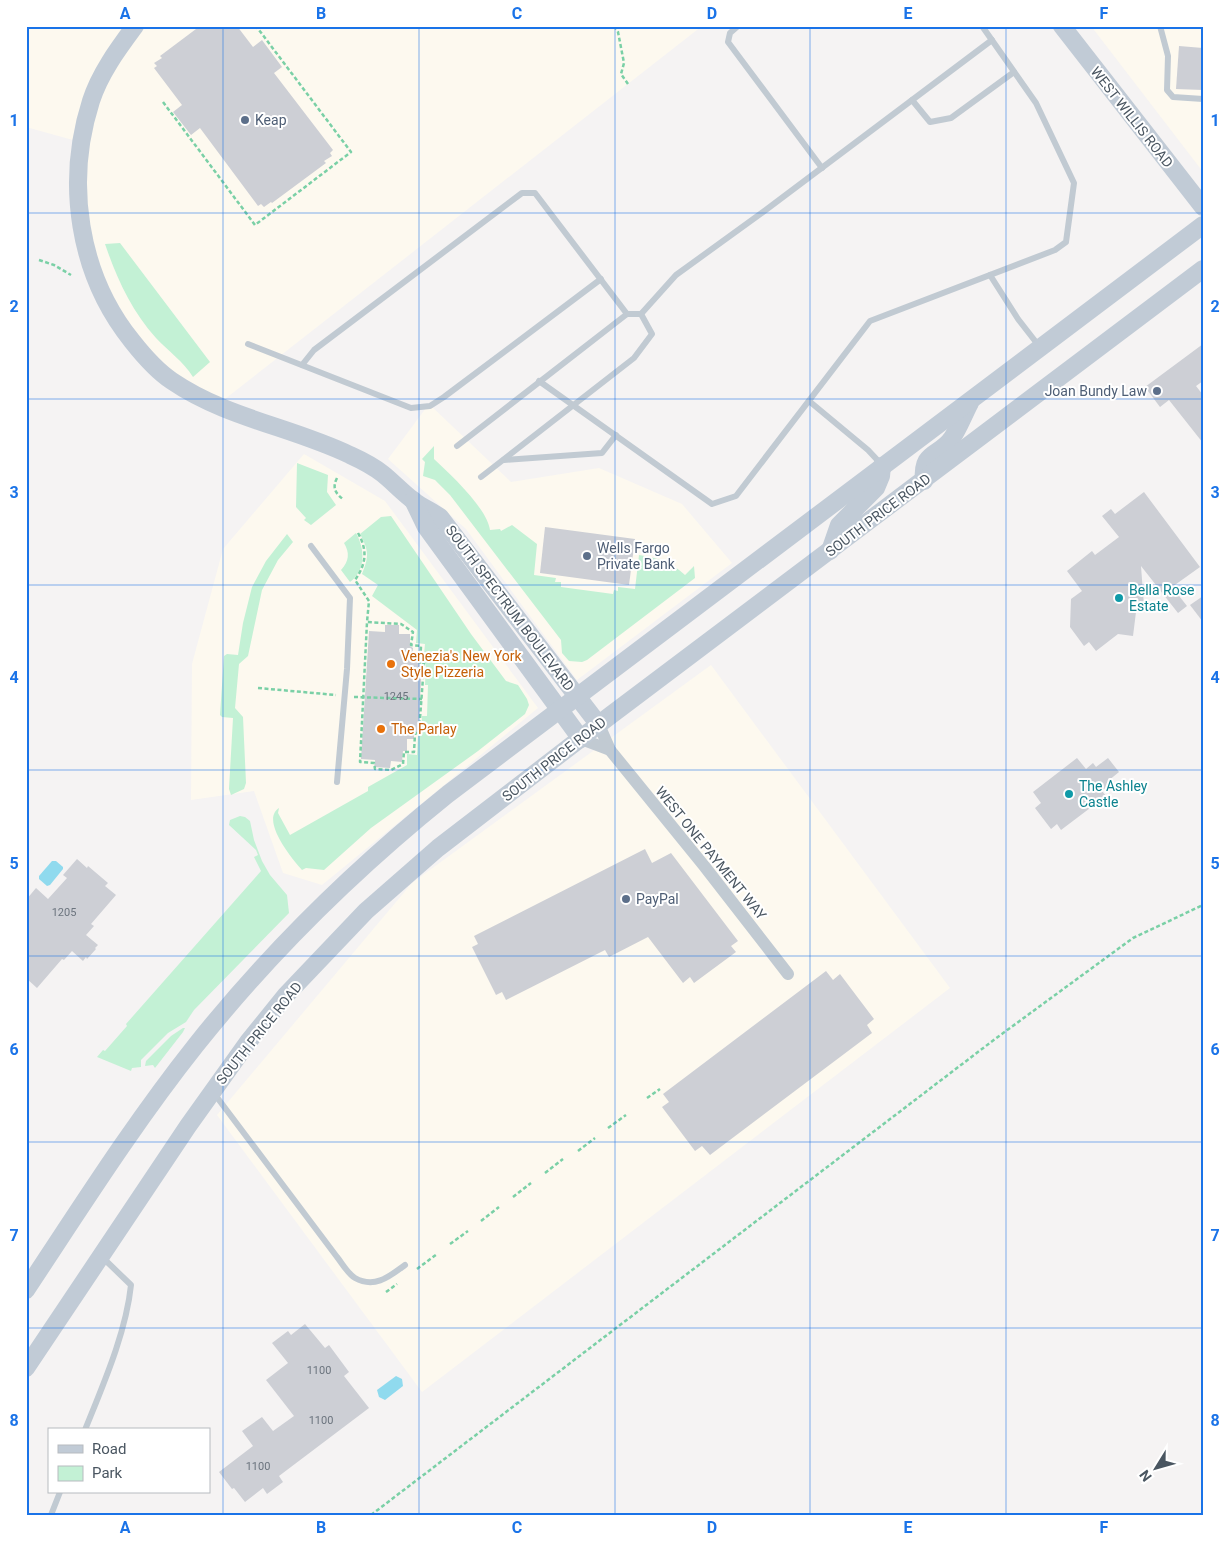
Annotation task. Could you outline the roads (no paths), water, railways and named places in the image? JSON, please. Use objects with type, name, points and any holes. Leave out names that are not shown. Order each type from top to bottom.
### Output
[{"type":"main road","name":"SOUTH SPECTRUM BOULEVARD","points":[[136,26],[102,76],[92,99],[80,142],[78,165],[81,228],[94,275],[118,323],[142,353],[171,380],[216,406],[350,455],[380,472],[413,500],[440,517],[599,725]]},
{"type":"main road","name":"WEST WILLIS ROAD","points":[[1062,26],[1203,207]]},
{"type":"main road","points":[[26,1290],[154,1101],[216,1020],[308,921],[381,850],[448,794],[1203,225]]},
{"type":"main road","name":"SOUTH PRICE ROAD","points":[[26,1368],[212,1091],[248,1042],[286,995],[366,911],[438,848],[580,739],[1203,269]]},
{"type":"main road","points":[[924,480],[924,465],[928,458],[952,439],[971,400]]},
{"type":"main road","points":[[830,551],[839,525],[876,488],[881,476],[882,466]]},
{"type":"main road","name":"SOUTH SPECTRUM BOULEVARD","points":[[413,500],[426,527],[580,739]]},
{"type":"street","name":"WEST ONE PAYMENT WAY","points":[[599,725],[610,750],[705,867],[788,974]]},
{"type":"street","points":[[580,739],[610,750]]},
{"type":"lane","points":[[738,26],[730,32],[728,42],[822,168]]},
{"type":"lane","points":[[539,381],[712,504],[736,496],[870,321],[1055,250],[1066,242],[1074,183],[1036,103],[982,26]]},
{"type":"lane","points":[[1160,26],[1168,56],[1167,90],[1173,97],[1203,99]]},
{"type":"lane","points":[[457,446],[627,314],[642,314],[676,275],[992,40]]},
{"type":"lane","points":[[912,100],[930,122],[951,118],[1014,72]]},
{"type":"lane","points":[[302,365],[314,350],[522,193],[535,193],[627,314]]},
{"type":"lane","points":[[990,275],[1018,319],[1040,347]]},
{"type":"lane","points":[[248,344],[411,408],[430,406],[601,279]]},
{"type":"lane","points":[[481,477],[634,358],[652,334],[642,314]]},
{"type":"lane","points":[[809,401],[868,450],[882,466]]},
{"type":"lane","points":[[502,460],[602,453],[616,435]]},
{"type":"lane","points":[[311,546],[350,598],[336,782]]},
{"type":"lane","points":[[212,1091],[354,1278],[372,1283],[387,1279],[405,1265]]},
{"type":"lane","points":[[87,1428],[107,1376],[129,1303],[131,1284],[101,1256]]},
{"type":"lane","points":[[51,1515],[59,1494]]},
{"type":"water","points":[[52,861],[56,861],[63,869],[47,886],[39,879],[39,876]]},
{"type":"water","points":[[396,1376],[402,1379],[403,1386],[385,1400],[379,1397],[377,1390]]},
{"type":"place","name":"Keap","points":[[245,120]]},
{"type":"place","name":"Joan Bundy Law","points":[[1157,391]]},
{"type":"place","name":"Wells Fargo Private Bank","points":[[587,556]]},
{"type":"place","name":"Bella Rose Estate","points":[[1119,598]]},
{"type":"place","name":"Venezia's New York Style Pizzeria","points":[[391,664]]},
{"type":"place","name":"The Parlay","points":[[381,729]]},
{"type":"place","name":"The Ashley Castle","points":[[1069,794]]},
{"type":"place","name":"PayPal","points":[[626,899]]}]
